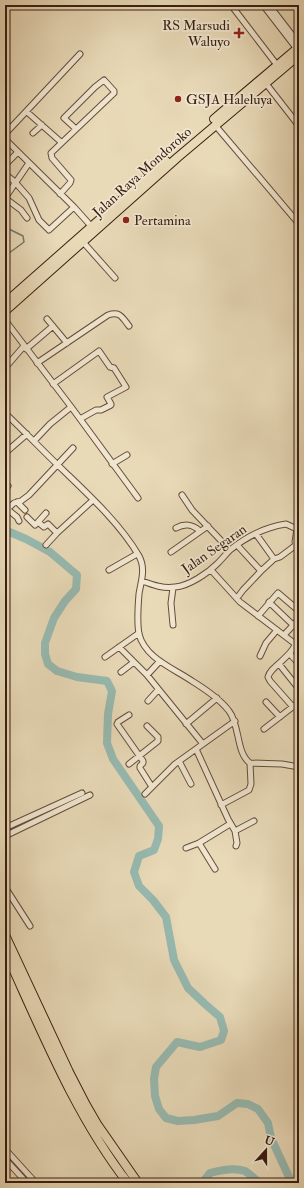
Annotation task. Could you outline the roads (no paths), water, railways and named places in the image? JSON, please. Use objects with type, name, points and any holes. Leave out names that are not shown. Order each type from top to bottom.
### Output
[{"type":"highway","name":"Jalan Raya Mondoroko","points":[[5,311],[83,242],[104,219],[126,199],[298,49]]},
{"type":"highway","name":"Jalan Raya Mondoroko","points":[[126,199],[215,125],[298,49]]},
{"type":"highway","name":"Jalan Raya Mondoroko","points":[[5,303],[91,226],[104,219]]},
{"type":"highway","points":[[5,935],[86,1105],[97,1124],[138,1183]]},
{"type":"highway","points":[[5,951],[64,1078],[90,1127],[128,1183]]},
{"type":"street","points":[[231,5],[277,66]]},
{"type":"street","points":[[264,5],[286,32]]},
{"type":"street","points":[[269,5],[298,49]]},
{"type":"street","points":[[5,134],[80,54]]},
{"type":"street","points":[[60,194],[72,180],[51,156],[52,151],[76,129],[114,93],[114,91],[104,80],[64,118],[76,129]]},
{"type":"street","points":[[264,80],[299,126]]},
{"type":"street","points":[[27,112],[62,142]]},
{"type":"street","points":[[33,133],[42,125]]},
{"type":"street","points":[[215,125],[299,224]]},
{"type":"street","points":[[5,140],[74,207],[91,226]]},
{"type":"street","points":[[5,165],[18,152]]},
{"type":"street","points":[[27,218],[21,210],[5,198],[29,163]]},
{"type":"street","points":[[5,174],[15,182],[29,198],[39,220],[49,230],[74,207]]},
{"type":"street","points":[[83,242],[115,278]]},
{"type":"street","points":[[37,363],[104,317],[111,314],[118,314],[129,326]]},
{"type":"street","points":[[47,319],[66,343]]},
{"type":"street","points":[[5,320],[138,498]]},
{"type":"street","points":[[5,368],[25,347],[53,326]]},
{"type":"street","points":[[53,384],[101,350],[110,367],[114,368],[126,386],[107,397],[111,404],[110,405],[100,410],[96,410],[80,419]]},
{"type":"street","points":[[34,441],[50,424],[71,407]]},
{"type":"street","points":[[5,413],[93,500],[138,554],[143,566],[138,609],[139,634],[144,646],[160,661],[217,698],[229,710],[235,721],[243,753],[250,763],[251,784],[249,790],[221,805]]},
{"type":"street","points":[[5,453],[27,434]]},
{"type":"street","points":[[19,521],[17,517],[6,510],[14,503],[21,501],[29,495],[73,448]]},
{"type":"street","points":[[112,464],[127,455]]},
{"type":"street","points":[[182,495],[192,510],[230,550]]},
{"type":"street","points":[[46,545],[93,500]]},
{"type":"street","points":[[17,502],[25,510]]},
{"type":"street","points":[[27,517],[35,525],[46,514]]},
{"type":"street","points":[[38,522],[44,528],[47,524],[49,525],[57,533]]},
{"type":"street","points":[[176,528],[188,524],[196,527],[200,532]]},
{"type":"street","name":"Jalan Segaran","points":[[142,581],[161,587],[173,588],[186,584],[211,570],[230,550],[256,534],[271,527],[284,524],[298,529]]},
{"type":"street","points":[[171,552],[208,526]]},
{"type":"street","points":[[298,529],[295,539],[299,552]]},
{"type":"street","points":[[256,534],[274,559]]},
{"type":"street","points":[[237,545],[261,571]]},
{"type":"street","points":[[237,598],[274,559],[280,557],[296,545]]},
{"type":"street","points":[[110,570],[138,554]]},
{"type":"street","points":[[211,570],[237,598],[295,644],[290,654],[270,671],[268,677],[293,707]]},
{"type":"street","points":[[173,588],[171,603],[173,625]]},
{"type":"street","points":[[258,616],[278,593],[299,611]]},
{"type":"street","points":[[269,602],[292,624]]},
{"type":"street","points":[[284,635],[299,619]]},
{"type":"street","points":[[260,656],[266,643],[277,630]]},
{"type":"street","points":[[105,657],[139,634]]},
{"type":"street","points":[[119,647],[147,675],[203,744]]},
{"type":"street","points":[[290,654],[299,664]]},
{"type":"street","points":[[147,675],[160,661]]},
{"type":"street","points":[[121,672],[134,662]]},
{"type":"street","points":[[279,664],[299,689]]},
{"type":"street","points":[[148,701],[158,690]]},
{"type":"street","points":[[186,724],[217,698]]},
{"type":"street","points":[[266,702],[280,718]]},
{"type":"street","points":[[264,729],[299,702]]},
{"type":"street","points":[[128,715],[117,724],[143,761],[140,768],[152,787]]},
{"type":"street","points":[[146,794],[179,761],[235,721]]},
{"type":"street","points":[[129,764],[158,741],[158,738],[147,726]]},
{"type":"street","points":[[196,750],[230,824],[235,831],[236,846]]},
{"type":"street","points":[[179,761],[191,784]]},
{"type":"street","points":[[250,763],[288,764],[299,767]]},
{"type":"street","points":[[5,828],[82,793]]},
{"type":"street","points":[[5,836],[90,795]]},
{"type":"street","points":[[37,814],[40,820]]},
{"type":"street","points":[[235,831],[254,821]]},
{"type":"street","points":[[186,848],[200,843],[230,824]]},
{"type":"street","points":[[200,843],[215,869]]},
{"type":"street","points":[[5,887],[30,926]]},
{"type":"street","points":[[5,1149],[36,1183]]},
{"type":"street","points":[[5,1159],[27,1183]]},
{"type":"waterway","points":[[5,227],[23,236],[24,242],[5,256]]},
{"type":"waterway","points":[[5,530],[50,552],[77,575],[76,589],[65,601],[54,618],[45,643],[45,654],[48,664],[57,671],[77,677],[107,681],[112,691],[108,714],[107,743],[113,759],[159,826],[158,839],[154,850],[139,856],[134,872],[139,886],[153,900],[166,917],[174,960],[188,988],[220,1017],[224,1031],[221,1040],[200,1047],[177,1042],[156,1067],[154,1079],[155,1096],[159,1109],[166,1118],[178,1121],[218,1116],[237,1103],[248,1104],[258,1109],[268,1123],[271,1138],[289,1177],[287,1183]]},
{"type":"waterway","points":[[202,1183],[210,1173],[232,1169],[245,1171],[261,1183]]},
{"type":"place","name":"RS Marsudi Waluyo","points":[[239,33]]},
{"type":"place","name":"GSJA Haleluya","points":[[178,99]]},
{"type":"place","name":"Pertamina","points":[[126,220]]}]
